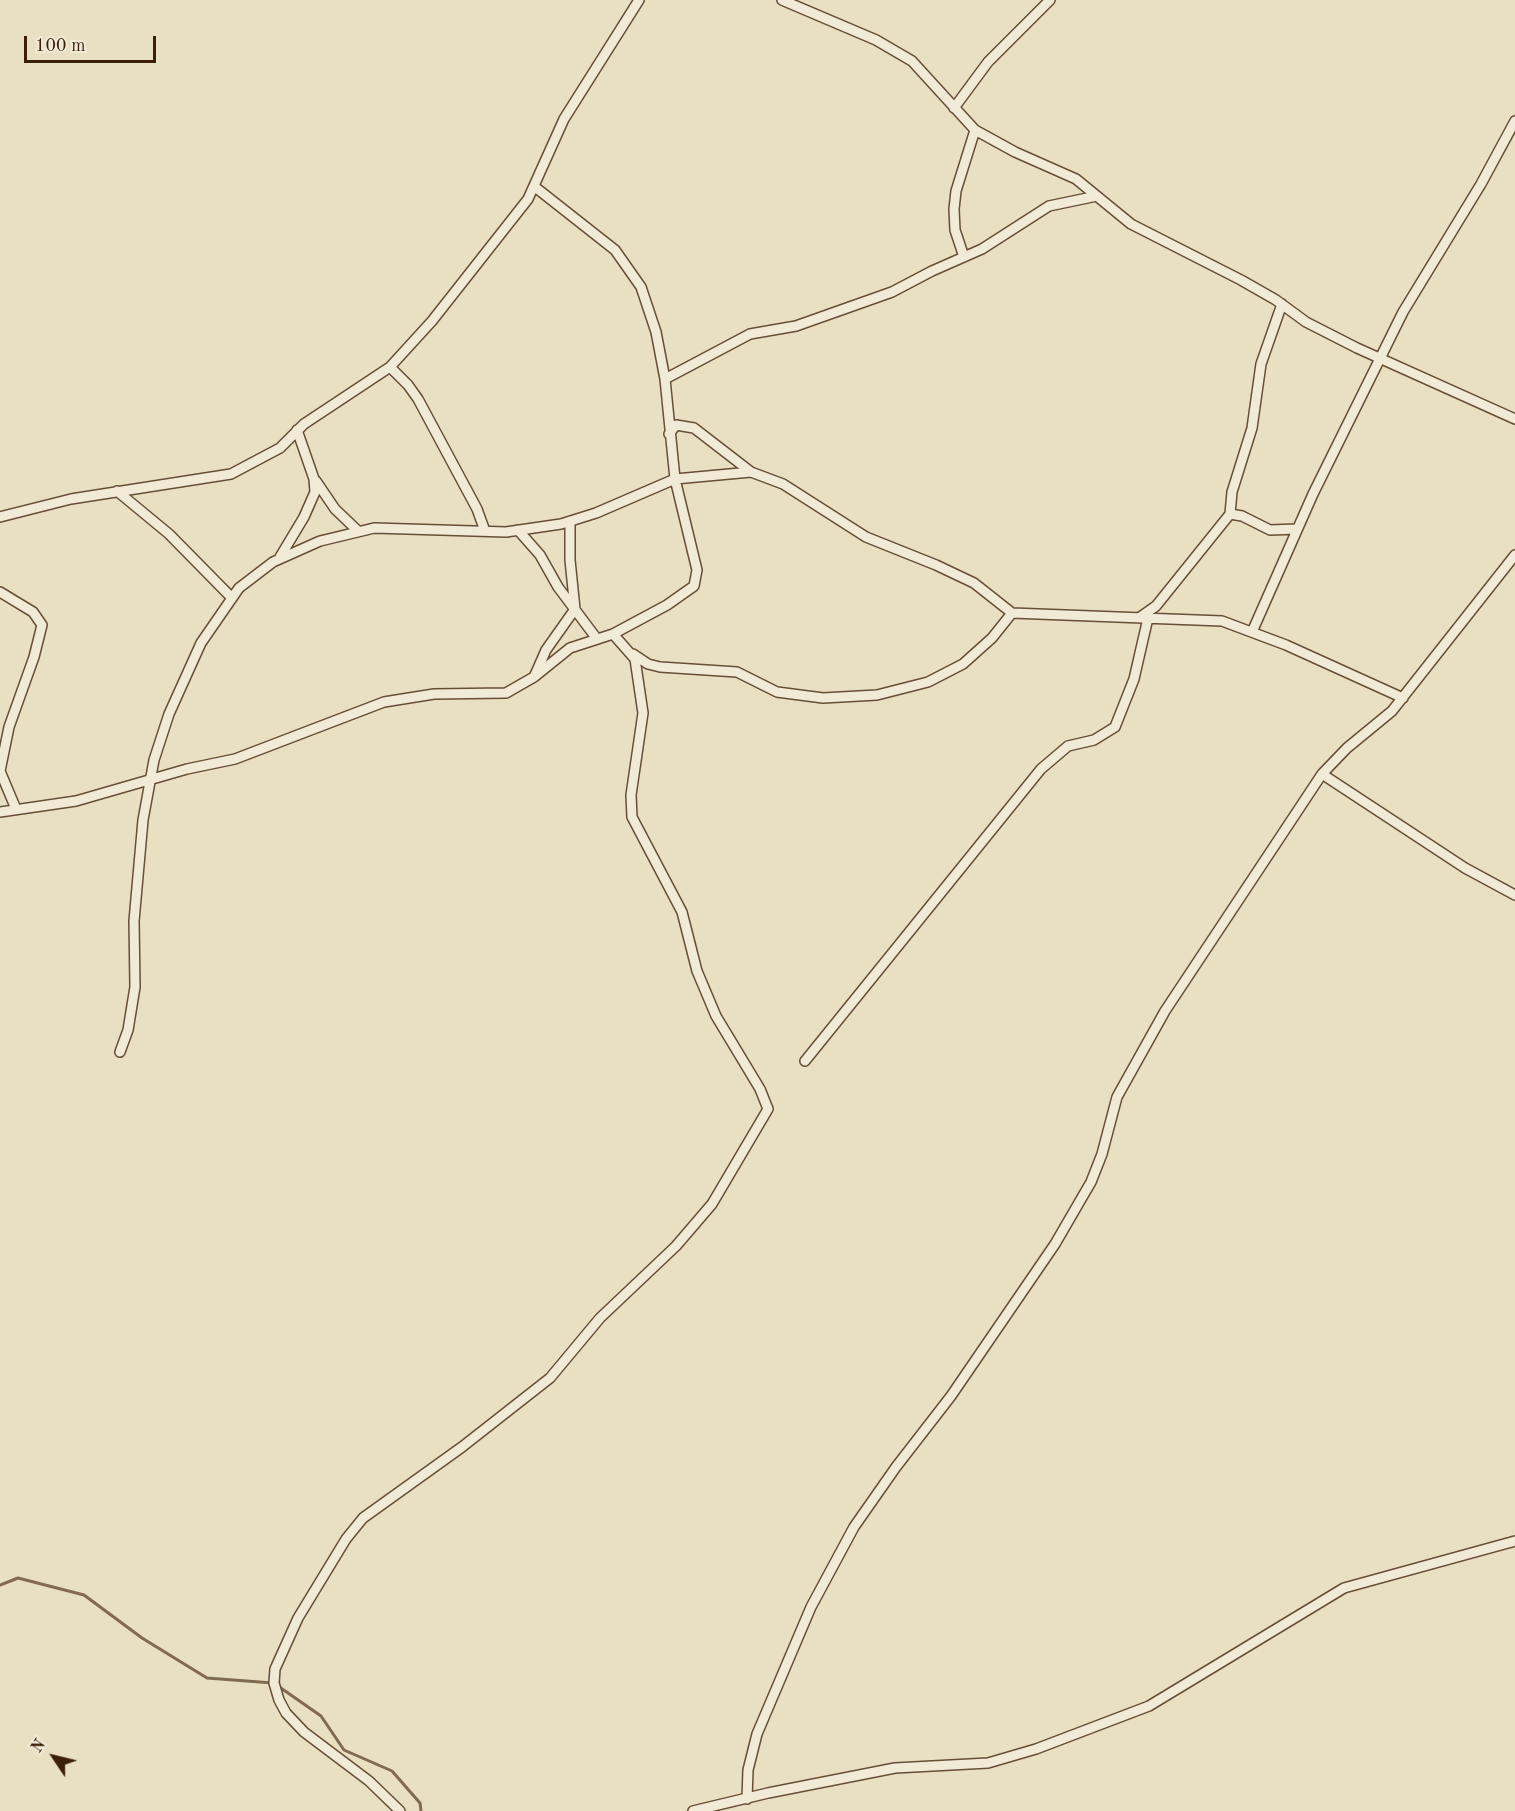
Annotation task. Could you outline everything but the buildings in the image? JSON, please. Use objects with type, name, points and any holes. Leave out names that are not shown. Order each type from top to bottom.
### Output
[{"type":"street","points":[[0,517],[36,506],[231,474],[272,454],[297,430],[390,367],[432,321],[535,187],[564,119],[639,0]]},
{"type":"street","points":[[783,0],[876,40],[912,61],[975,130],[1014,153],[1066,173],[1131,224],[1282,304],[1306,322],[1381,359],[1515,419]]},
{"type":"street","points":[[954,108],[988,62],[1050,0]]},
{"type":"street","points":[[1252,632],[1297,529],[1403,312],[1481,184],[1515,121]]},
{"type":"street","points":[[964,257],[955,230],[954,209],[956,191],[975,130]]},
{"type":"street","points":[[0,812],[76,801],[149,779],[236,759],[384,702],[434,694],[502,694],[534,677],[570,648],[613,634],[667,605],[696,583],[697,570],[675,479],[665,379],[656,332],[641,287],[625,261],[535,187]]},
{"type":"street","points":[[665,379],[750,334],[796,326],[892,292],[1011,232],[1039,210],[1058,203],[1097,196]]},
{"type":"street","points":[[806,1062],[1041,769],[1068,746],[1094,740],[1115,727],[1134,679],[1144,618],[1230,514],[1232,492],[1252,428],[1261,364],[1282,304]]},
{"type":"street","points":[[390,367],[403,379],[418,399],[477,509],[485,531]]},
{"type":"street","points":[[669,434],[676,425],[694,428],[751,472],[783,484],[866,537],[936,564],[974,583],[1012,614],[1215,620],[1252,632],[1403,698]]},
{"type":"street","points":[[279,559],[304,517],[315,492],[314,479],[297,430]]},
{"type":"street","points":[[120,1052],[133,1010],[134,921],[149,779],[168,714],[187,671],[212,625],[231,597],[257,572],[313,543],[358,531],[392,528],[518,530],[570,521],[675,479],[751,472]]},
{"type":"street","points":[[314,479],[335,509],[358,531]]},
{"type":"street","points":[[117,491],[169,534],[231,597]]},
{"type":"street","points":[[1230,514],[1242,516],[1270,530],[1297,529]]},
{"type":"street","points":[[534,677],[546,650],[575,609],[570,560],[570,521]]},
{"type":"street","points":[[518,530],[540,555],[558,587],[597,639]]},
{"type":"street","points":[[747,1799],[748,1770],[757,1734],[811,1607],[854,1527],[896,1467],[951,1396],[1054,1244],[1091,1182],[1102,1154],[1117,1097],[1165,1011],[1322,774],[1403,698],[1465,615],[1515,555]]},
{"type":"street","points":[[0,592],[33,612],[42,625],[37,650],[9,728],[0,771],[16,809]]},
{"type":"street","points":[[613,634],[629,650],[651,665],[737,672],[777,692],[823,698],[877,695],[928,682],[963,664],[992,638],[1012,614]]},
{"type":"street","points":[[400,1811],[369,1781],[304,1732],[286,1713],[279,1700],[274,1683],[275,1669],[298,1618],[346,1539],[363,1518],[462,1447],[549,1378],[600,1318],[676,1246],[712,1204],[768,1109],[760,1089],[716,1016],[697,971],[682,912],[632,817],[631,795],[643,713],[638,674],[629,650]]},
{"type":"street","points":[[1322,774],[1465,868],[1515,895]]},
{"type":"street","points":[[693,1811],[895,1768],[988,1763],[1036,1749],[1149,1706],[1344,1588],[1515,1541]]},
{"type":"waterway","points":[[0,1585],[18,1578],[84,1595],[142,1638],[207,1678],[273,1683]]},
{"type":"waterway","points":[[278,1686],[321,1716],[344,1750],[392,1771],[420,1803],[421,1811]]}]
